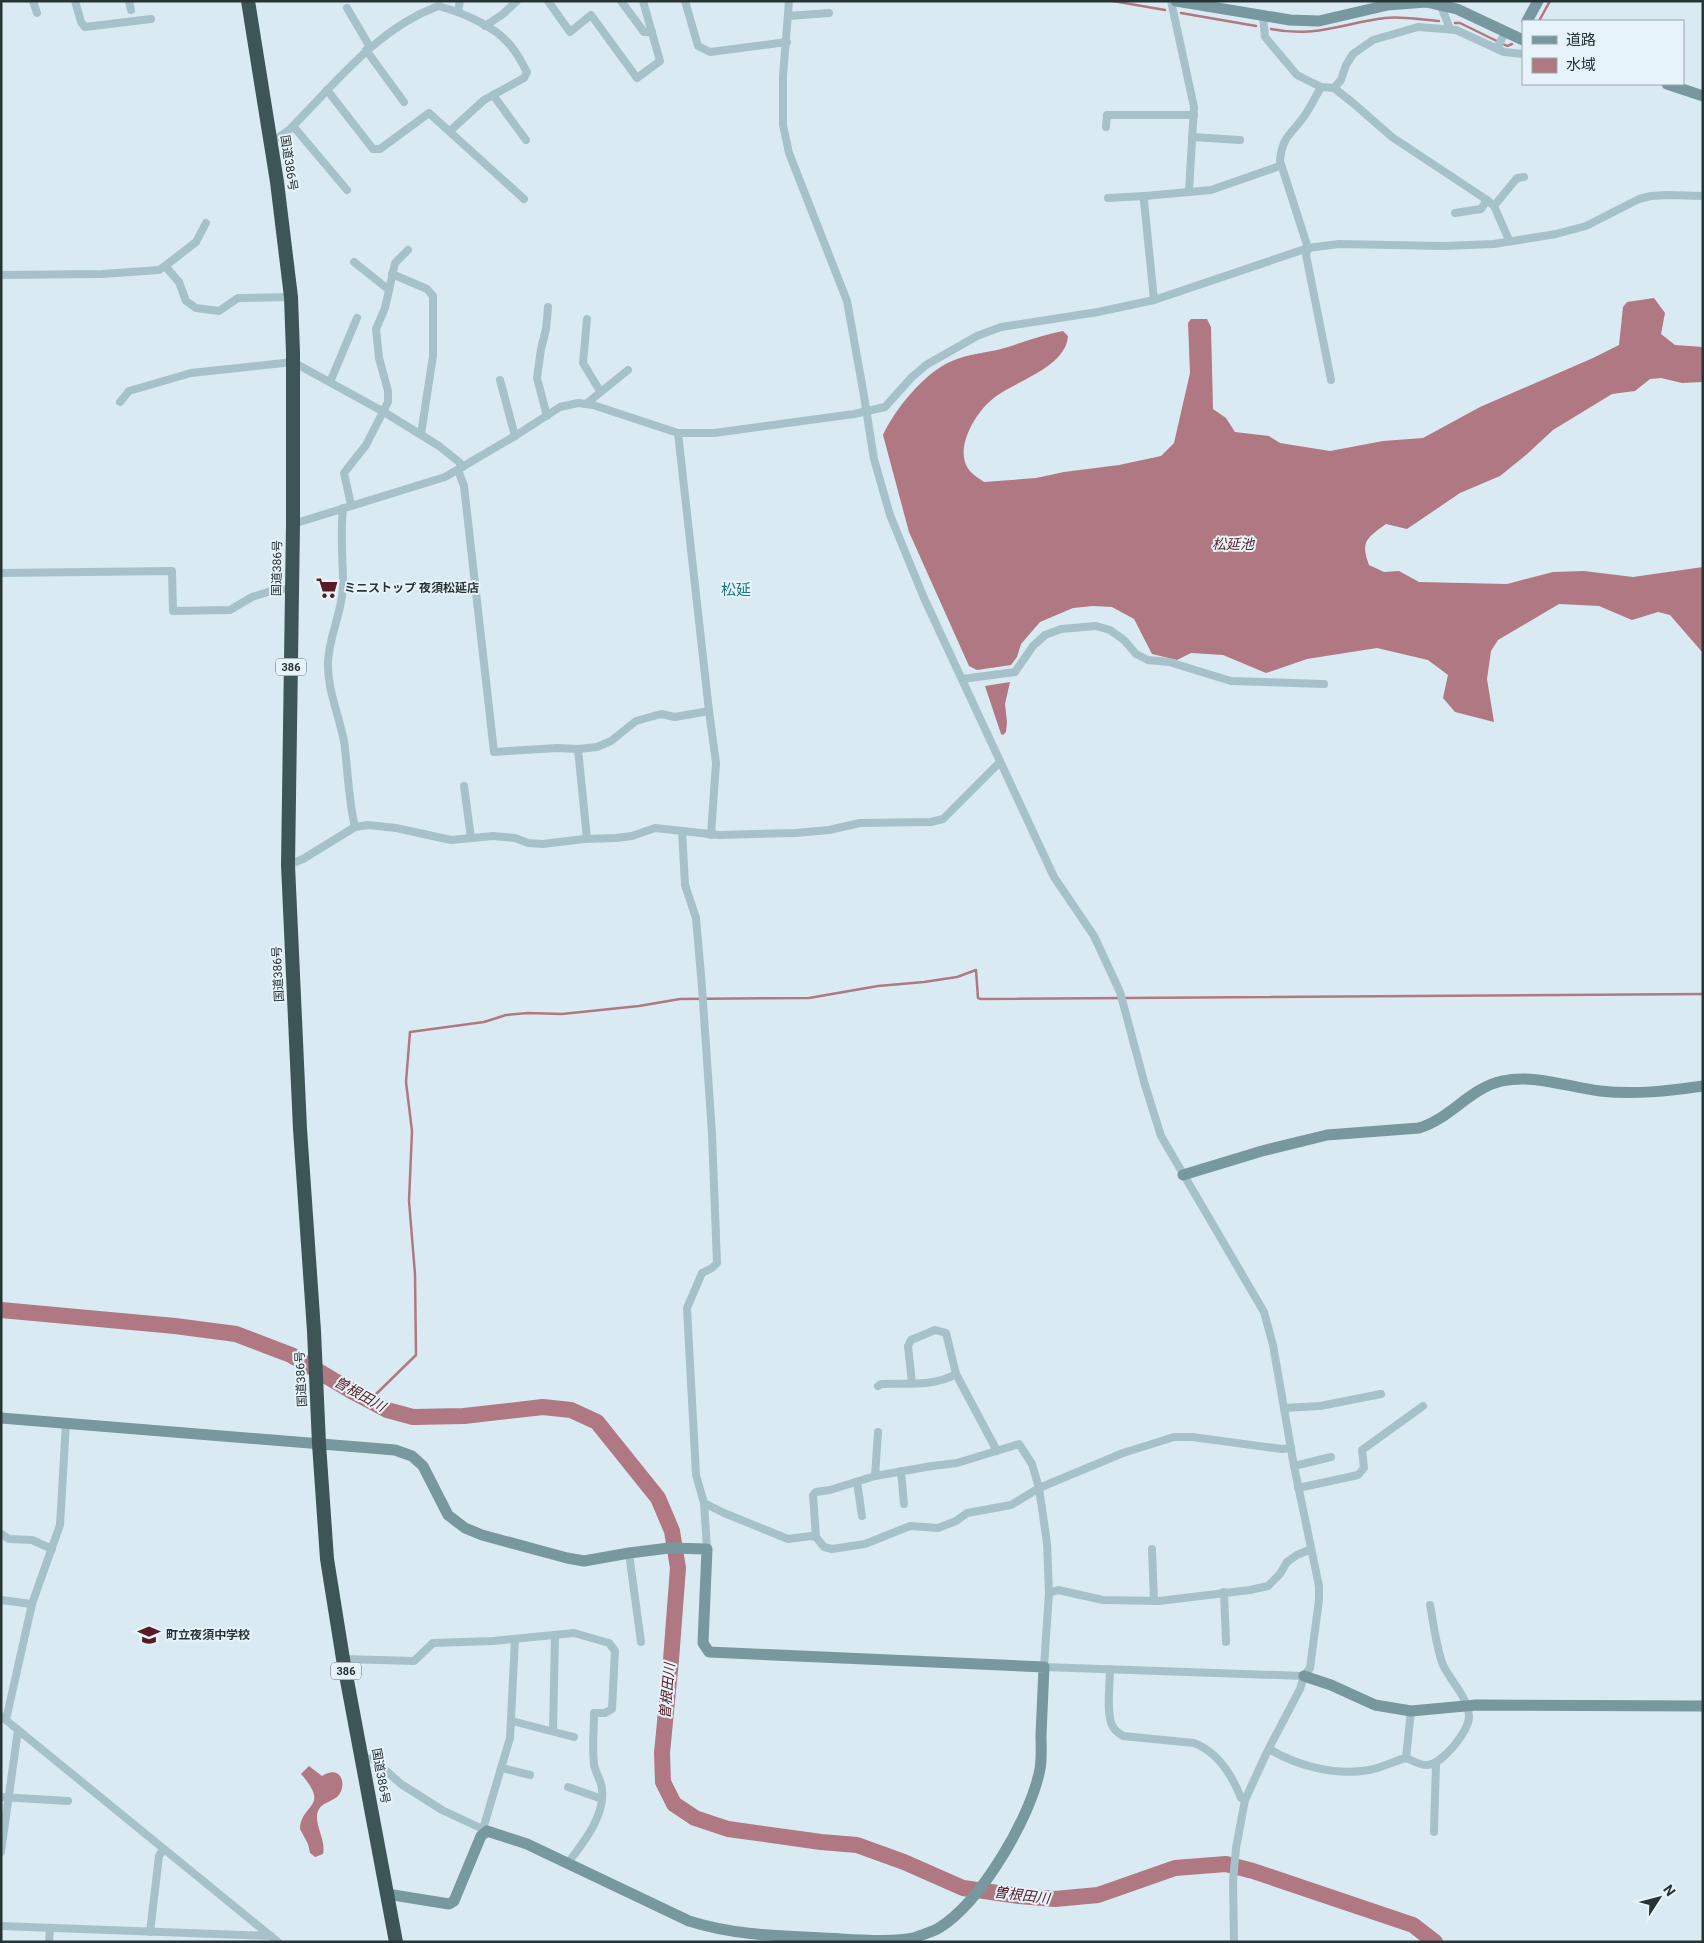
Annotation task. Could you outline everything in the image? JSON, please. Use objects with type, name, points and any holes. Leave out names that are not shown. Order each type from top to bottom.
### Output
[{"type":"highway","name":"国道386号","points":[[248,1],[271,140],[291,297],[293,524],[288,865],[300,1129],[327,1559],[343,1659],[396,1942]]},
{"type":"street","points":[[33,1],[36,13]]},
{"type":"street","points":[[75,1],[81,22],[85,28],[150,19]]},
{"type":"street","points":[[129,1],[131,10]]},
{"type":"street","points":[[458,11],[460,1]]},
{"type":"street","points":[[486,26],[517,1]]},
{"type":"street","points":[[548,1],[570,32],[591,15],[637,78],[660,61],[643,1]]},
{"type":"street","points":[[621,1],[644,32],[652,32]]},
{"type":"street","points":[[685,1],[698,46],[710,52],[787,42]]},
{"type":"street","points":[[789,1],[783,76],[783,125],[789,153],[847,301],[874,459],[890,515],[905,555],[1054,877],[1094,936],[1120,992],[1161,1136],[1264,1312],[1273,1345],[1298,1488],[1319,1586],[1319,1600],[1310,1668],[1304,1676],[1300,1689],[1245,1800],[1236,1848],[1233,1881],[1234,1942]]},
{"type":"street","points":[[1170,1],[1194,107],[1189,191]]},
{"type":"street","points":[[1176,1],[1263,16],[1319,21],[1388,5],[1426,2],[1457,9],[1505,32],[1521,36]]},
{"type":"street","points":[[1528,20],[1538,1]]},
{"type":"street","points":[[271,140],[279,137],[293,126],[368,48],[389,31],[435,4],[458,11],[486,26],[509,43],[527,72],[524,78],[484,100],[450,131]]},
{"type":"street","points":[[1442,6],[1450,30]]},
{"type":"street","points":[[347,8],[368,48],[404,102]]},
{"type":"street","points":[[788,16],[828,13]]},
{"type":"street","points":[[1263,16],[1265,37],[1297,75],[1321,87],[1334,88],[1392,137],[1487,200],[1494,206],[1509,240]]},
{"type":"street","points":[[1334,88],[1341,80],[1352,54],[1374,40],[1418,27],[1456,30],[1504,52],[1522,54]]},
{"type":"street","points":[[1497,49],[1505,32]]},
{"type":"street","points":[[1670,85],[1703,96]]},
{"type":"street","points":[[1321,87],[1306,114],[1286,136],[1281,149],[1280,166],[1308,248],[1306,255],[1330,380]]},
{"type":"street","points":[[328,90],[373,149],[380,149],[429,114],[524,199]]},
{"type":"street","points":[[493,95],[526,140]]},
{"type":"street","points":[[1106,127],[1107,115],[1194,115]]},
{"type":"street","points":[[293,126],[347,190]]},
{"type":"street","points":[[1192,137],[1240,140]]},
{"type":"street","points":[[1108,198],[1210,190],[1280,166]]},
{"type":"street","points":[[1494,206],[1517,178],[1524,177]]},
{"type":"street","points":[[1145,196],[1154,300]]},
{"type":"street","points":[[293,524],[445,477],[560,407],[578,403],[586,404],[678,433],[714,433],[854,414],[885,407],[911,378],[926,365],[977,336],[1002,327],[1098,312],[1154,300],[1308,248],[1339,244],[1443,246],[1494,244],[1509,240],[1556,234],[1586,226],[1639,199],[1651,196],[1703,196]]},
{"type":"street","points":[[1455,213],[1481,209],[1487,200]]},
{"type":"street","points":[[1,275],[102,274],[159,270],[196,242],[206,223]]},
{"type":"street","points":[[351,505],[344,473],[366,445],[388,402],[388,391],[379,358],[376,329],[385,308],[395,263],[408,250]]},
{"type":"street","points":[[354,262],[389,290]]},
{"type":"street","points":[[165,266],[179,282],[186,301],[196,308],[218,311],[238,298],[291,297]]},
{"type":"street","points":[[392,274],[428,289],[433,296],[433,356],[421,434]]},
{"type":"street","points":[[547,416],[537,378],[548,307]]},
{"type":"street","points":[[330,382],[356,318]]},
{"type":"street","points":[[587,319],[583,362],[600,390]]},
{"type":"street","points":[[120,402],[129,391],[191,373],[293,362],[421,434],[460,462],[494,752],[597,747],[611,741],[636,721],[661,714],[675,717],[709,711]]},
{"type":"street","points":[[586,404],[600,390],[628,370]]},
{"type":"street","points":[[500,380],[515,436]]},
{"type":"street","points":[[678,433],[716,763],[711,835]]},
{"type":"street","points":[[343,508],[341,524],[343,586],[340,609],[332,631],[328,675],[344,740],[347,781],[355,827]]},
{"type":"street","points":[[1,573],[172,571],[174,611],[230,610],[252,597],[277,589],[292,589]]},
{"type":"street","points":[[962,679],[1015,672],[1033,646],[1045,634],[1061,629],[1096,626],[1110,630],[1124,640],[1136,654],[1148,660],[1169,662],[1231,681],[1324,684]]},
{"type":"street","points":[[578,749],[587,839]]},
{"type":"street","points":[[288,865],[303,859],[355,827],[368,825],[396,828],[451,840],[493,836],[515,838],[528,843],[543,844],[632,836],[655,828],[711,835],[795,833],[880,822],[931,822],[943,819],[1000,762]]},
{"type":"street","points":[[464,786],[471,838]]},
{"type":"street","points":[[682,831],[685,885],[696,918],[702,987],[712,1134],[717,1262],[712,1268],[702,1273],[687,1308],[696,1475],[704,1503],[702,1548],[703,1643],[709,1652],[1110,1670],[1257,1673],[1304,1676],[1331,1685],[1375,1705],[1411,1711],[1468,1706],[1703,1706]]},
{"type":"street","points":[[1183,1175],[1262,1151],[1328,1135],[1424,1127],[1440,1118],[1478,1090],[1500,1081],[1524,1079],[1630,1094],[1703,1086]]},
{"type":"street","points":[[912,1382],[908,1346],[911,1340],[935,1330],[946,1333],[956,1374],[997,1451]]},
{"type":"street","points":[[878,1386],[882,1384],[912,1382],[924,1385],[949,1378],[956,1374]]},
{"type":"street","points":[[1284,1408],[1320,1406],[1381,1394]]},
{"type":"street","points":[[1298,1488],[1358,1475],[1364,1468],[1362,1450],[1422,1406]]},
{"type":"street","points":[[1,1418],[395,1450],[412,1456],[423,1466],[448,1515],[465,1528],[482,1535],[584,1561],[669,1548],[702,1548]]},
{"type":"street","points":[[66,1423],[60,1526],[32,1604],[4,1718],[278,1942]]},
{"type":"street","points":[[875,1476],[878,1432]]},
{"type":"street","points":[[362,1758],[373,1759],[401,1784],[442,1810],[485,1830],[527,1844],[689,1921],[716,1930],[811,1940],[890,1940],[913,1938],[938,1928],[969,1902],[990,1874],[1021,1824],[1034,1792],[1040,1768],[1049,1593],[1047,1543],[1039,1488],[1032,1464],[1019,1444],[957,1463],[875,1476],[830,1490],[816,1492],[813,1495],[816,1537],[824,1547],[832,1549],[865,1544],[910,1526],[938,1528],[956,1521],[967,1513],[1011,1505],[1039,1488],[1123,1453],[1174,1437],[1192,1437],[1282,1449],[1291,1448]]},
{"type":"street","points":[[1294,1466],[1331,1457]]},
{"type":"street","points":[[901,1471],[904,1504]]},
{"type":"street","points":[[857,1482],[862,1516]]},
{"type":"street","points":[[704,1503],[788,1539],[816,1537]]},
{"type":"street","points":[[1,1534],[10,1539],[32,1540],[52,1549]]},
{"type":"street","points":[[1152,1549],[1154,1601]]},
{"type":"street","points":[[1049,1593],[1058,1590],[1102,1600],[1154,1601],[1268,1586],[1280,1574],[1286,1562],[1297,1555],[1311,1550]]},
{"type":"street","points":[[629,1553],[641,1642]]},
{"type":"street","points":[[1224,1592],[1226,1642]]},
{"type":"street","points":[[1,1600],[32,1604]]},
{"type":"street","points":[[1269,1749],[1313,1768],[1351,1772],[1371,1770],[1406,1758],[1426,1766],[1436,1763],[1444,1757],[1468,1727],[1470,1718],[1468,1706],[1444,1667],[1440,1656],[1430,1606]]},
{"type":"street","points":[[343,1659],[414,1661],[433,1643],[515,1639],[555,1634],[574,1633],[609,1643],[615,1651],[612,1709],[594,1713],[594,1766],[600,1778],[602,1799],[597,1819],[568,1863]]},
{"type":"street","points":[[553,1731],[555,1634]]},
{"type":"street","points":[[388,1894],[449,1904],[454,1902],[485,1830],[510,1738],[515,1639]]},
{"type":"street","points":[[1110,1670],[1109,1705],[1111,1724],[1116,1731],[1123,1736],[1194,1743],[1202,1746],[1225,1767],[1233,1778],[1241,1798],[1245,1800]]},
{"type":"street","points":[[1406,1758],[1411,1711]]},
{"type":"street","points":[[512,1721],[574,1737]]},
{"type":"street","points":[[1,1852],[5,1797],[18,1730]]},
{"type":"street","points":[[1434,1832],[1436,1763]]},
{"type":"street","points":[[502,1768],[530,1775]]},
{"type":"street","points":[[568,1787],[602,1799]]},
{"type":"street","points":[[5,1797],[68,1801]]},
{"type":"street","points":[[150,1932],[159,1856],[163,1849]]},
{"type":"street","points":[[1,1926],[271,1936]]},
{"type":"street","points":[[49,1942],[50,1928]]},
{"type":"water","name":"松延池","points":[[1654,298],[1665,313],[1661,334],[1675,345],[1703,347],[1703,382],[1682,383],[1661,378],[1650,379],[1635,391],[1612,394],[1553,430],[1500,476],[1460,493],[1407,529],[1386,524],[1370,537],[1365,545],[1369,565],[1384,572],[1399,571],[1419,582],[1507,584],[1553,572],[1584,571],[1633,577],[1703,567],[1703,653],[1670,615],[1658,612],[1632,620],[1599,606],[1559,604],[1498,640],[1491,651],[1487,679],[1494,722],[1455,712],[1443,698],[1448,675],[1428,660],[1377,648],[1307,659],[1266,673],[1223,655],[1191,653],[1177,660],[1152,654],[1134,619],[1112,607],[1073,608],[1040,622],[1021,644],[1017,657],[1011,665],[977,670],[969,666],[909,532],[883,435],[895,414],[912,392],[921,382],[942,366],[964,357],[1001,349],[1063,331],[1068,336],[1065,347],[1059,356],[1050,365],[995,397],[974,421],[965,441],[965,461],[969,470],[984,482],[1036,478],[1064,472],[1119,465],[1161,456],[1174,443],[1190,373],[1188,323],[1191,319],[1207,319],[1211,327],[1213,409],[1226,418],[1235,432],[1269,436],[1280,443],[1330,451],[1383,441],[1423,438],[1480,407],[1619,345],[1623,307],[1627,302]]},
{"type":"water","points":[[1010,682],[1005,704],[1006,732],[1003,735],[1001,734],[985,686]]},
{"type":"water","points":[[309,1766],[322,1776],[334,1772],[338,1774],[342,1783],[342,1788],[337,1797],[322,1806],[318,1811],[317,1820],[324,1849],[323,1854],[315,1857],[310,1853],[308,1844],[300,1829],[305,1814],[314,1799],[314,1793],[310,1785],[301,1774]]},
{"type":"waterway","points":[[1113,1],[1165,10]]},
{"type":"waterway","points":[[1540,20],[1550,1]]},
{"type":"waterway","points":[[1181,13],[1256,26]]},
{"type":"waterway","points":[[1271,29],[1302,32],[1316,31],[1370,20],[1392,18],[1439,21]]},
{"type":"waterway","points":[[1455,23],[1460,23],[1507,46],[1512,44]]},
{"type":"waterway","points":[[369,1401],[416,1355],[415,1274],[409,1201],[412,1131],[406,1082],[410,1032],[484,1022],[506,1015],[528,1013],[562,1014],[639,1006],[680,999],[809,998],[878,986],[957,977],[976,970],[978,998],[981,999],[1703,994]]},
{"type":"waterway","name":"曽根田川","points":[[1,1310],[175,1326],[236,1334],[291,1355],[387,1410],[413,1417],[464,1416],[543,1407],[571,1410],[597,1422],[658,1498],[672,1531],[678,1568],[662,1753],[663,1782],[674,1804],[695,1818],[728,1829],[857,1845],[904,1862],[963,1888],[1019,1896],[1055,1899],[1098,1895],[1175,1868],[1226,1864],[1253,1871],[1413,1925],[1435,1942]]},
{"type":"place","name":"ミニストップ 夜須松延店","points":[[327,588]]},
{"type":"place","name":"町立夜須中学校","points":[[149,1635]]},
{"type":"district","name":"松延","points":[[736,590]]}]
